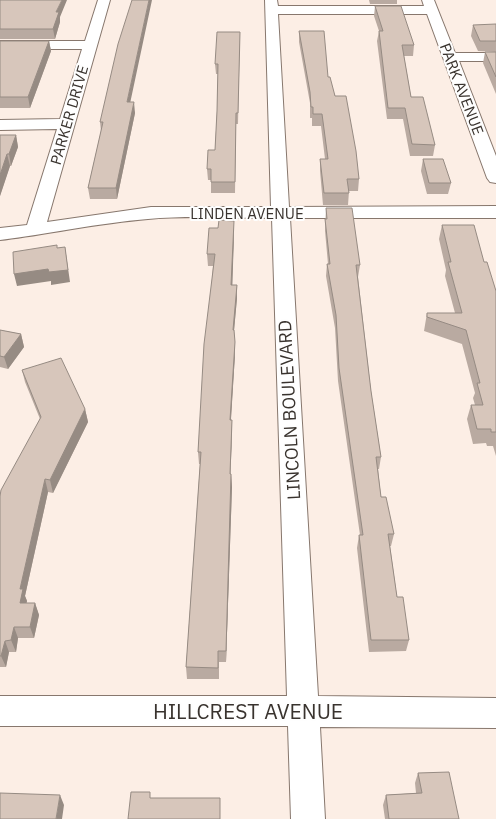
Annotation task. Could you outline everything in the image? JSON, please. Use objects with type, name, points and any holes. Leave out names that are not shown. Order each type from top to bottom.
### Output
[{"type":"street","name":"PARKER DRIVE","points":[[35,231],[104,0]]},
{"type":"street","points":[[271,5],[430,5]]},
{"type":"street","name":"LINCOLN BOULEVARD","points":[[271,5],[308,819]]},
{"type":"street","name":"PARK AVENUE","points":[[430,5],[496,178]]},
{"type":"street","points":[[0,45],[90,45]]},
{"type":"street","points":[[450,57],[496,57]]},
{"type":"street","points":[[0,125],[67,124]]},
{"type":"street","name":"LINDEN AVENUE","points":[[0,234],[35,231],[128,215],[151,213],[496,212]]},
{"type":"street","name":"HILLCREST AVENUE","points":[[0,711],[496,713]]},
{"type":"building","points":[[0,0],[62,0],[56,12],[59,12],[53,29],[0,29]]},
{"type":"building","points":[[132,0],[149,0],[127,102],[134,102],[116,188],[88,188],[103,122],[100,122],[118,44]]},
{"type":"building","points":[[375,6],[401,6],[414,45],[402,45],[411,97],[423,97],[435,145],[412,144],[405,108],[388,108],[379,31],[383,31]]},
{"type":"building","points":[[496,24],[496,41],[480,41],[473,25]]},
{"type":"building","points":[[299,31],[324,31],[328,77],[330,77],[335,96],[346,96],[359,179],[347,179],[349,193],[324,193],[320,159],[328,159],[322,114],[313,114],[313,107],[311,107]]},
{"type":"building","points":[[217,32],[240,32],[235,182],[211,182],[211,169],[207,169],[208,150],[215,150],[218,64],[215,64]]},
{"type":"building","points":[[0,41],[49,41],[28,97],[0,97]]},
{"type":"building","points":[[485,52],[496,52],[496,77]]},
{"type":"building","points":[[0,135],[16,135],[0,175]]},
{"type":"building","points":[[423,159],[443,159],[451,183],[429,183]]},
{"type":"building","points":[[326,208],[352,208],[360,265],[356,265],[381,457],[376,457],[381,497],[386,497],[394,534],[388,534],[397,597],[403,597],[409,640],[371,640],[359,535],[363,535],[339,368],[336,315],[327,264],[330,264],[325,219],[327,219]]},
{"type":"building","points":[[219,220],[234,221],[231,285],[237,285],[233,330],[235,342],[230,420],[232,420],[226,651],[218,651],[218,668],[186,667],[201,452],[198,452],[204,344],[215,254],[207,254],[209,228],[218,228]]},
{"type":"building","points":[[442,225],[474,225],[484,262],[487,262],[496,291],[496,432],[491,432],[491,429],[477,429],[471,405],[483,405],[477,383],[480,383],[466,330],[427,317],[427,313],[462,313],[448,262],[451,262]]},
{"type":"building","points":[[57,245],[57,248],[65,247],[68,270],[49,272],[48,269],[14,274],[13,252]]},
{"type":"building","points":[[0,330],[21,334],[4,357],[0,356]]},
{"type":"building","points":[[61,358],[85,409],[50,480],[45,479],[20,589],[23,589],[20,603],[35,603],[30,627],[14,627],[11,640],[5,641],[0,656],[1,490],[41,417],[22,370]]},
{"type":"building","points":[[449,772],[459,819],[389,819],[386,795],[422,793],[418,773]]},
{"type":"building","points":[[131,792],[150,792],[150,798],[220,798],[220,819],[128,819]]},
{"type":"building","points":[[0,793],[60,795],[56,819],[0,819]]}]
